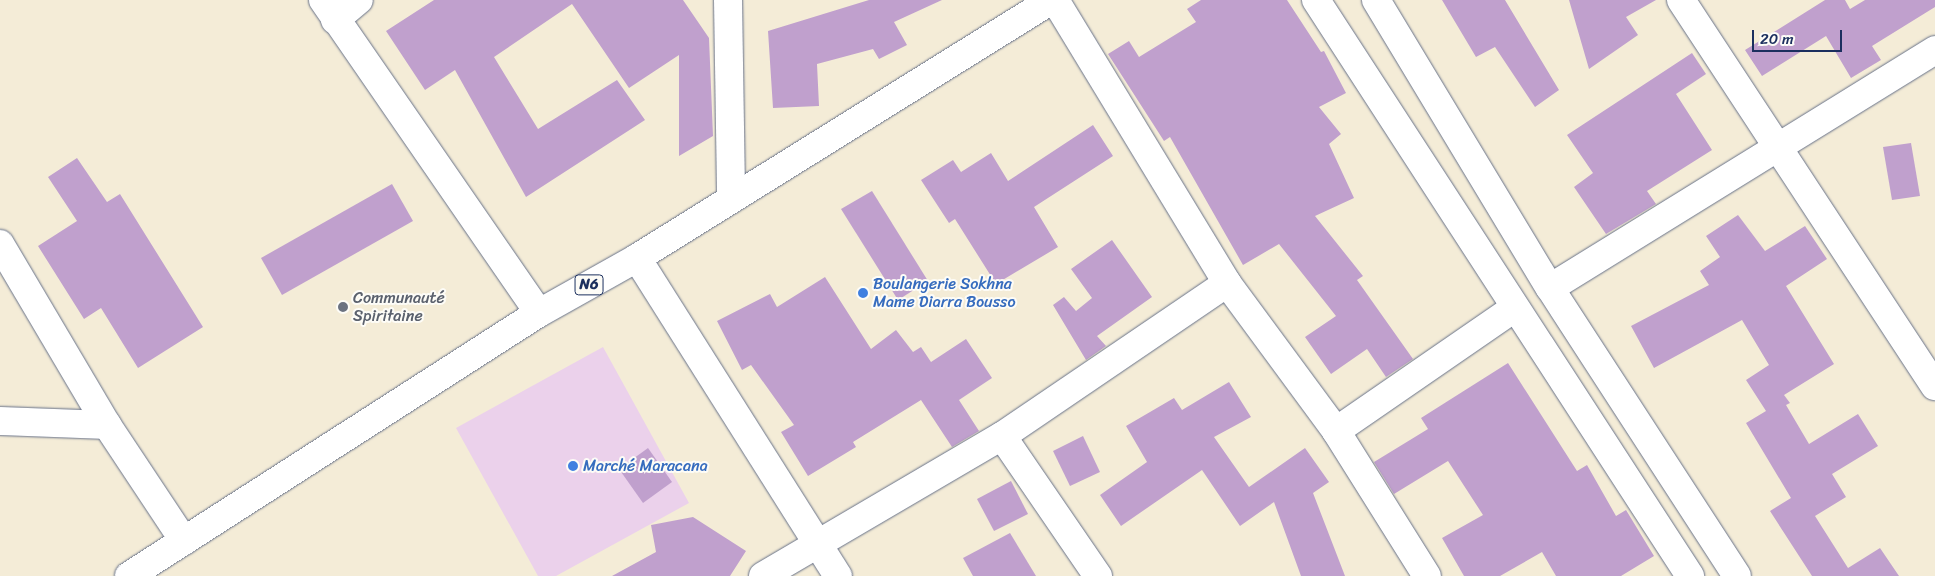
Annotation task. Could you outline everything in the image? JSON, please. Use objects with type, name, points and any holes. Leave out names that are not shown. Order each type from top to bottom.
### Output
[{"type":"street","points":[[359,0],[329,10],[539,313]]},
{"type":"street","points":[[728,0],[731,199]]},
{"type":"street","points":[[1053,0],[1227,283],[1336,431],[1428,576]]},
{"type":"street","name":"N6","points":[[129,576],[539,313],[637,258],[1053,0]]},
{"type":"street","points":[[1316,0],[1513,310],[1690,576]]},
{"type":"street","points":[[1376,0],[1550,288],[1737,576]]},
{"type":"street","points":[[1681,0],[1935,386]]},
{"type":"street","points":[[1550,288],[1776,146],[1935,50]]},
{"type":"street","points":[[0,244],[107,425],[184,541]]},
{"type":"street","points":[[637,258],[838,576]]},
{"type":"street","points":[[764,576],[1002,436],[1227,283]]},
{"type":"street","points":[[1336,431],[1513,310]]},
{"type":"street","points":[[0,421],[107,425]]},
{"type":"street","points":[[1002,436],[1098,576]]},
{"type":"shaded area","name":"Marché Maracana","points":[[603,347],[689,503],[556,576],[538,576],[456,428]]},
{"type":"building","points":[[434,0],[683,0],[709,38],[713,136],[679,156],[679,55],[629,88],[572,4],[494,57],[538,129],[617,80],[645,120],[526,197],[455,70],[425,90],[386,31]]},
{"type":"building","points":[[869,0],[942,0],[894,22],[907,45],[879,59],[873,49],[817,64],[819,106],[773,108],[768,31]]},
{"type":"building","points":[[1201,0],[1287,0],[1321,52],[1324,51],[1346,93],[1319,107],[1341,134],[1329,144],[1354,198],[1315,216],[1363,276],[1357,280],[1413,359],[1386,377],[1367,349],[1331,374],[1305,337],[1336,316],[1279,244],[1243,265],[1170,137],[1164,141],[1108,54],[1129,41],[1139,57],[1196,22],[1187,9]]},
{"type":"building","points":[[1442,0],[1505,0],[1559,90],[1535,107],[1495,47],[1476,57]]},
{"type":"building","points":[[1569,0],[1656,0],[1626,17],[1638,35],[1589,69]]},
{"type":"building","points":[[1825,0],[1845,0],[1850,9],[1865,0],[1935,0],[1935,7],[1872,46],[1881,60],[1851,78],[1826,36],[1762,76],[1745,50]]},
{"type":"building","points":[[1692,53],[1706,74],[1676,94],[1712,150],[1647,191],[1656,204],[1606,234],[1574,187],[1593,173],[1567,135]]},
{"type":"building","points":[[1093,125],[1113,156],[1034,207],[1058,247],[996,284],[955,219],[949,223],[921,180],[953,160],[961,172],[991,153],[1008,181]]},
{"type":"building","points":[[1911,143],[1920,196],[1892,200],[1883,147]]},
{"type":"building","points":[[77,158],[107,202],[120,194],[203,327],[138,368],[101,308],[84,319],[38,246],[77,221],[48,177]]},
{"type":"building","points":[[392,184],[413,221],[282,295],[261,258]]},
{"type":"building","points":[[872,191],[928,281],[898,300],[841,209]]},
{"type":"building","points":[[1738,215],[1765,251],[1805,226],[1827,259],[1786,286],[1834,364],[1784,395],[1790,403],[1786,405],[1809,444],[1858,414],[1878,446],[1832,474],[1846,497],[1815,516],[1848,568],[1880,548],[1899,576],[1812,576],[1770,511],[1791,498],[1746,423],[1766,411],[1746,380],[1769,365],[1742,320],[1654,368],[1631,326],[1709,285],[1700,271],[1720,257],[1706,236]]},
{"type":"building","points":[[1112,240],[1152,297],[1097,336],[1106,346],[1086,360],[1053,305],[1064,297],[1076,311],[1092,298],[1071,269]]},
{"type":"building","points":[[825,277],[871,349],[896,330],[913,352],[921,347],[931,362],[966,339],[992,378],[959,400],[979,431],[952,447],[921,400],[853,442],[856,447],[808,476],[781,432],[794,425],[751,365],[742,370],[717,321],[770,294],[777,307]]},
{"type":"building","points":[[1508,363],[1577,471],[1587,465],[1616,516],[1626,510],[1654,556],[1621,576],[1556,576],[1542,552],[1500,576],[1464,576],[1442,538],[1483,515],[1448,461],[1394,494],[1374,462],[1428,429],[1421,418]]},
{"type":"building","points":[[1229,382],[1251,417],[1214,437],[1249,487],[1305,448],[1329,482],[1313,493],[1345,576],[1301,576],[1274,502],[1240,526],[1202,470],[1121,526],[1100,495],[1147,462],[1126,426],[1174,398],[1182,410]]},
{"type":"building","points":[[1083,436],[1100,472],[1070,486],[1053,451]]},
{"type":"building","points":[[648,448],[672,482],[643,503],[619,469]]},
{"type":"building","points":[[1011,481],[1028,514],[994,531],[977,499]]},
{"type":"building","points":[[693,517],[746,551],[730,576],[612,576],[656,552],[651,525]]},
{"type":"building","points":[[1010,533],[1036,576],[973,576],[963,558]]},
{"type":"place","name":"Boulangerie Sokhna Mame Diarra Bousso","points":[[863,293]]},
{"type":"place","name":"Communauté Spiritaine","points":[[343,307]]},
{"type":"place","name":"Marché Maracana","points":[[573,466]]}]
